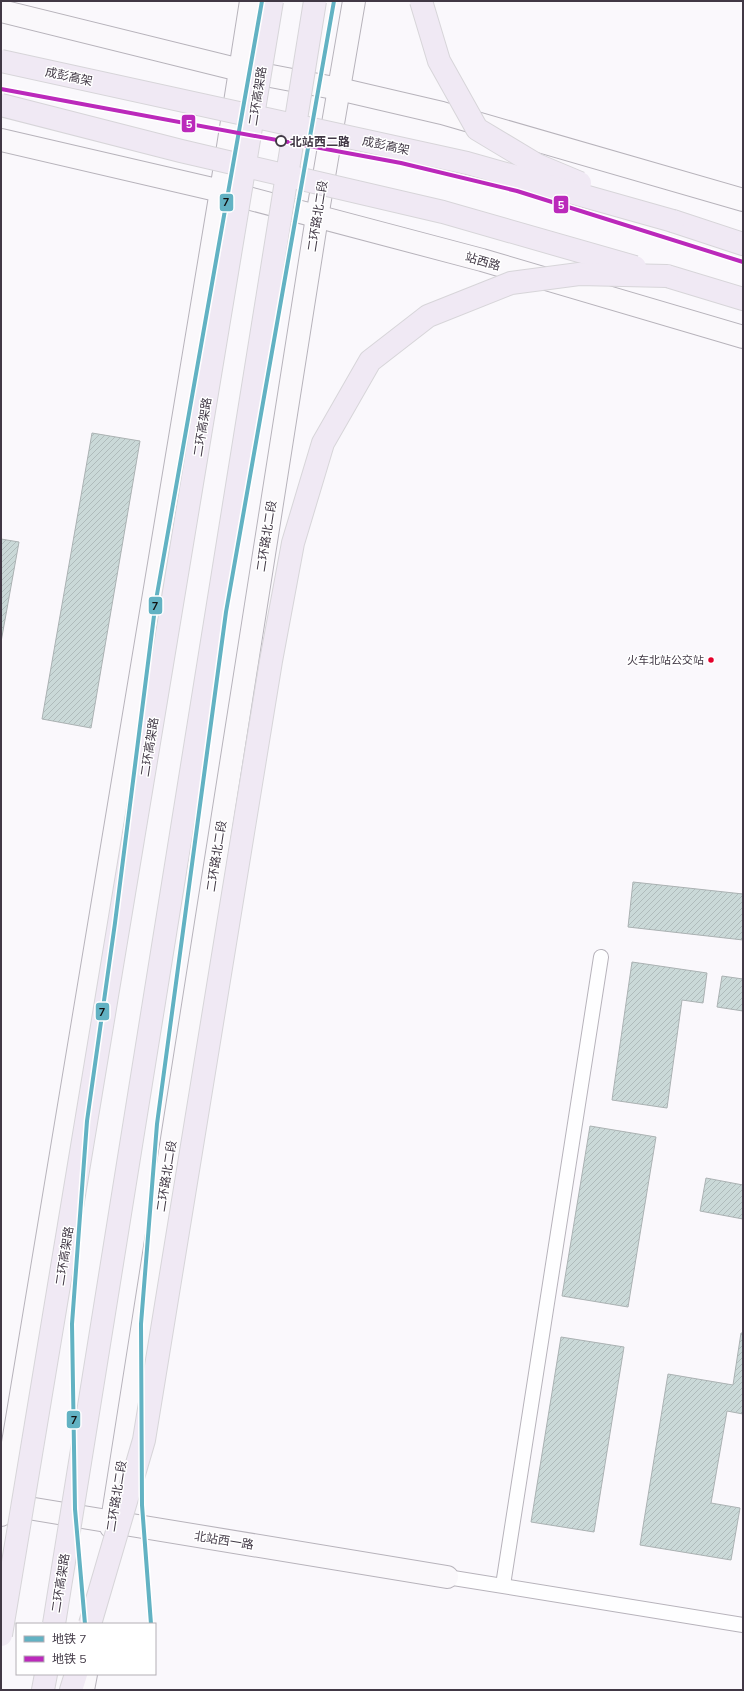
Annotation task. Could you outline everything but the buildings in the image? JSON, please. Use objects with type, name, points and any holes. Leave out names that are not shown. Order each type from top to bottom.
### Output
[{"type":"highway","name":"二环高架路","points":[[1,1635],[272,1]]},
{"type":"highway","name":"二环高架路","points":[[54,1623],[315,1]]},
{"type":"highway","points":[[421,1],[439,61],[477,129],[537,165],[673,222],[743,244]]},
{"type":"highway","name":"成彭高架","points":[[1,61],[467,164],[673,222]]},
{"type":"highway","points":[[2,106],[180,151],[443,212],[668,276],[743,299]]},
{"type":"highway","points":[[90,1623],[144,1440],[272,654],[293,543],[323,443],[370,361],[428,316],[511,283],[579,274],[668,276]]},
{"type":"highway","points":[[44,1690],[46,1675]]},
{"type":"highway","points":[[71,1690],[76,1675]]},
{"type":"main road","points":[[2,1507],[221,191],[251,1]]},
{"type":"main road","name":"二环路北二段","points":[[94,1623],[112,1522],[316,217],[354,1]]},
{"type":"main road","points":[[1,11],[240,70],[339,89],[442,113],[743,200]]},
{"type":"main road","points":[[1,140],[221,191]]},
{"type":"main road","name":"站西路","points":[[221,191],[482,260],[743,337]]},
{"type":"main road","name":"北站西一路","points":[[2,1507],[112,1522],[447,1577]]},
{"type":"main road","points":[[83,1690],[86,1675]]},
{"type":"lane","points":[[503,1586],[600,957]]},
{"type":"lane","points":[[447,1577],[743,1625]]},
{"type":"metro line","name":"7","points":[[85,1623],[75,1509],[72,1324],[87,1121],[115,923],[156,600],[262,1]]},
{"type":"metro line","name":"7","points":[[151,1623],[142,1505],[141,1324],[157,1124],[226,612],[334,1]]},
{"type":"metro line","name":"5","points":[[1,89],[401,163],[517,191],[743,262]]},
{"type":"place","name":"北站西二路","points":[[281,141]]},
{"type":"place","name":"火车北站公交站","points":[[711,660]]}]
